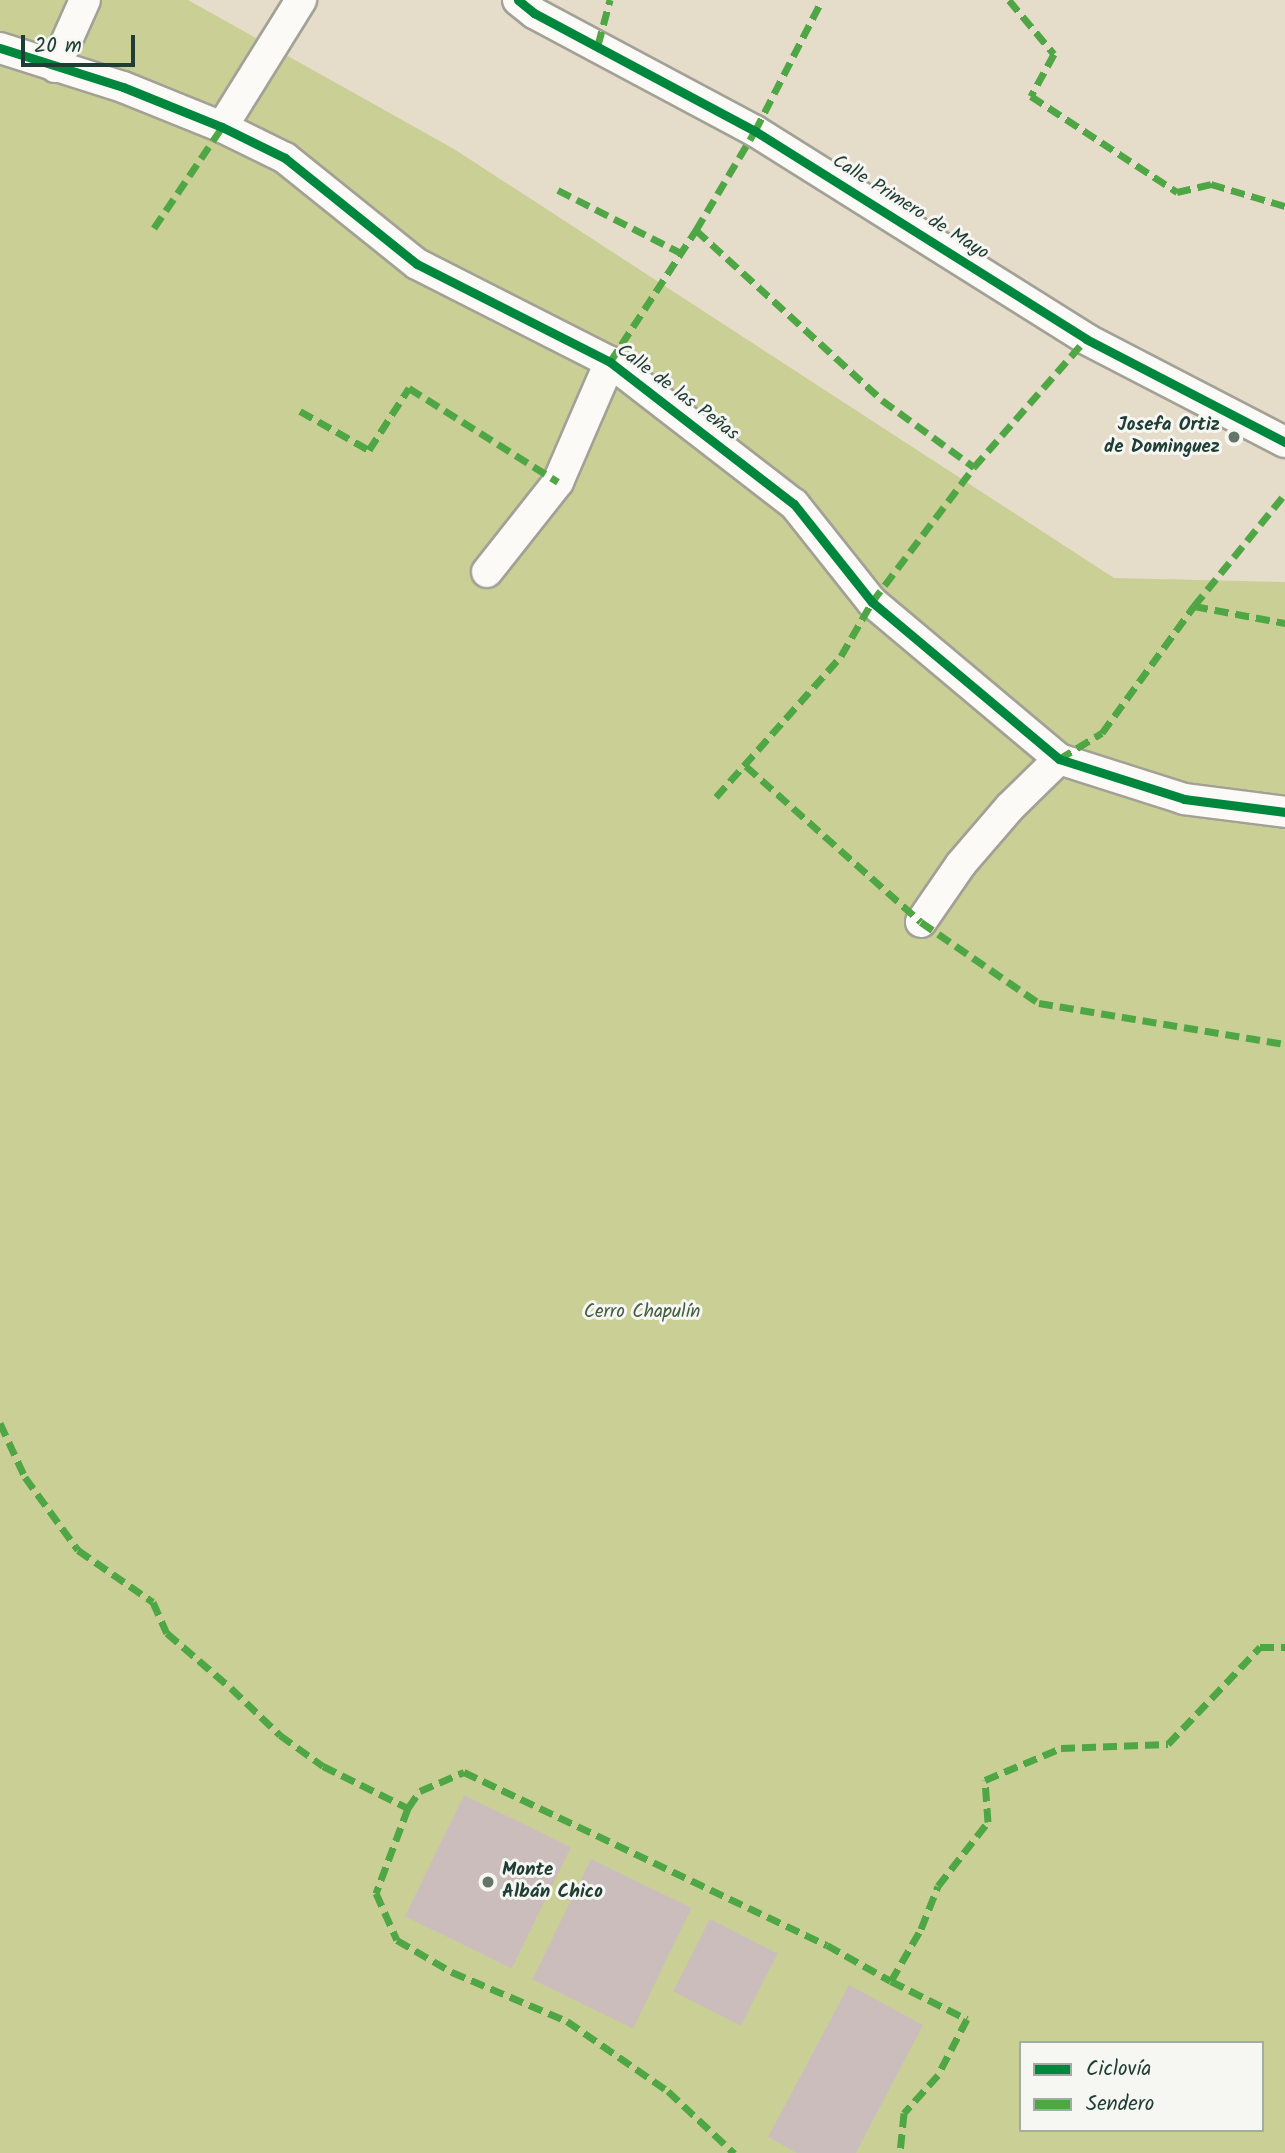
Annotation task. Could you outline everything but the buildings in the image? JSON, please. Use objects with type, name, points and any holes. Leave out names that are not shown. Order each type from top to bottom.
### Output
[{"type":"street","points":[[55,67],[85,0]]},
{"type":"street","points":[[222,127],[301,0]]},
{"type":"street","name":"Calle Primero de Mayo","points":[[518,0],[534,13],[755,131],[1086,339],[1285,442]]},
{"type":"street","name":"Calle de las Peñas","points":[[0,48],[123,87],[222,127],[285,158],[417,264],[610,362],[794,504],[872,602],[1059,759],[1184,799],[1285,812]]},
{"type":"street","points":[[487,572],[558,482],[610,362]]},
{"type":"street","points":[[921,922],[961,864],[1010,807],[1059,759]]},
{"type":"green space","name":"Cerro Chapulín","points":[[0,0],[188,0],[454,149],[1114,578],[1285,582],[1285,2153],[0,2153]]},
{"type":"marked path","points":[[598,45],[610,0]]},
{"type":"marked path","points":[[610,362],[696,230],[755,131],[822,0]]},
{"type":"marked path","points":[[1009,0],[1054,54],[1031,96],[1177,192],[1211,184],[1285,206]]},
{"type":"marked path","points":[[154,228],[222,127]]},
{"type":"marked path","points":[[558,190],[681,253]]},
{"type":"marked path","points":[[696,230],[882,400],[974,467]]},
{"type":"marked path","points":[[716,797],[841,656],[872,602],[974,467],[1086,339]]},
{"type":"marked path","points":[[300,411],[369,450],[409,388],[558,482]]},
{"type":"marked path","points":[[1059,759],[1102,733],[1194,606],[1285,494]]},
{"type":"marked path","points":[[1194,606],[1285,623]]},
{"type":"marked path","points":[[746,766],[921,922],[1039,1003],[1285,1044]]},
{"type":"marked path","points":[[0,1423],[25,1477],[78,1550],[153,1602],[167,1633],[280,1735],[323,1766],[408,1808],[376,1893],[397,1940],[452,1972],[567,2021],[668,2091],[734,2153]]},
{"type":"marked path","points":[[408,1808],[420,1791],[464,1772],[827,1945],[891,1981],[921,1929],[938,1886],[988,1822],[985,1780],[1061,1748],[1168,1744],[1260,1647],[1285,1647]]},
{"type":"marked path","points":[[891,1981],[967,2019],[938,2075],[904,2113],[900,2153]]},
{"type":"cycle path","points":[[518,0],[534,13],[755,131],[1086,339],[1285,442]]},
{"type":"cycle path","points":[[0,48],[123,87],[222,127],[285,158],[417,264],[610,362],[794,504],[872,602],[1059,759],[1184,799],[1285,812]]},
{"type":"place","name":"Josefa Ortiz de Dominguez","points":[[1234,437]]},
{"type":"place","name":"Monte Albán Chico","points":[[488,1882]]}]
